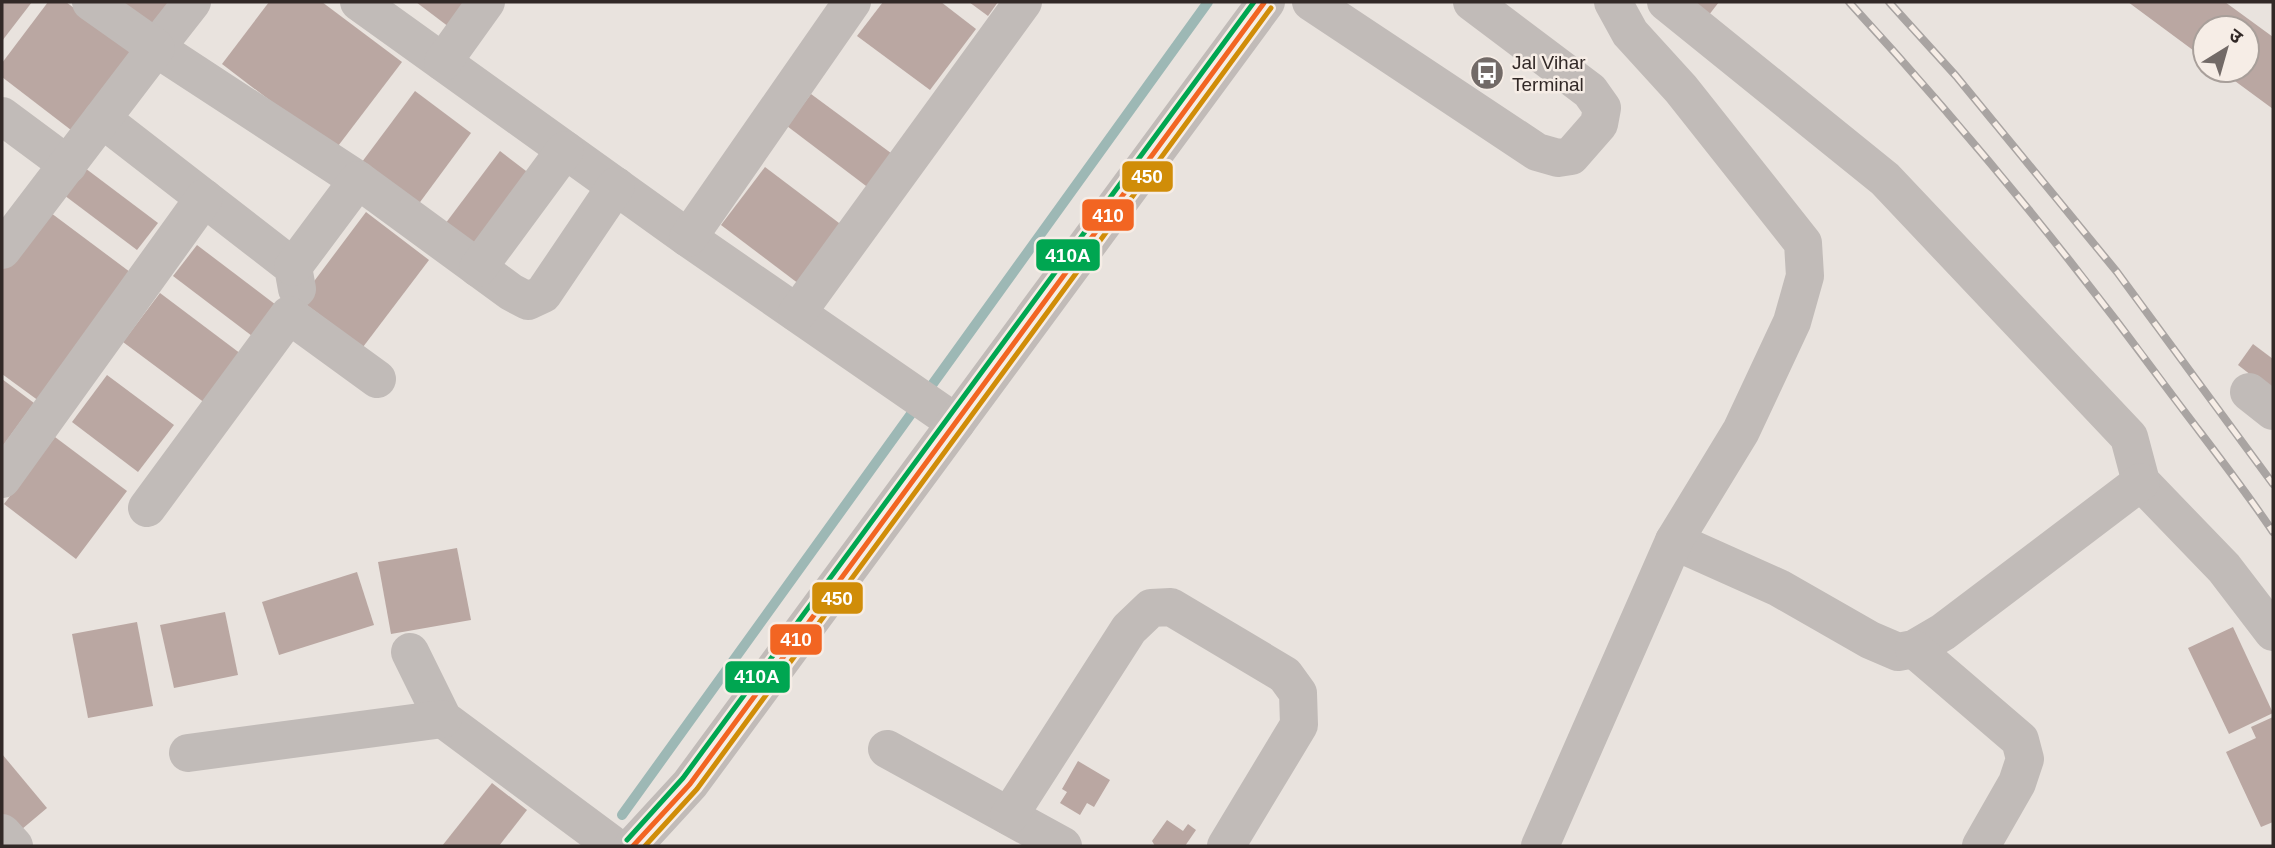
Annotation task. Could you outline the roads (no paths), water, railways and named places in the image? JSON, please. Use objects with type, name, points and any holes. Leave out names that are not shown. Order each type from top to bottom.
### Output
[{"type":"street","points":[[91,2],[156,48],[358,180],[478,268],[528,301],[542,294],[616,186]]},
{"type":"street","points":[[2,250],[192,2]]},
{"type":"street","points":[[359,2],[688,237],[935,407]]},
{"type":"street","points":[[443,62],[486,2]]},
{"type":"street","points":[[688,237],[852,2]]},
{"type":"street","points":[[797,313],[1023,2]]},
{"type":"street","points":[[633,846],[690,785],[935,407],[1266,2]]},
{"type":"street","points":[[1311,2],[1537,152],[1558,158],[1572,156],[1598,124],[1602,108],[1590,90],[1472,2]]},
{"type":"street","points":[[1552,842],[1674,541],[1741,431],[1792,322],[1805,276],[1803,243],[1681,89],[1630,33],[1614,2]]},
{"type":"street","points":[[1667,2],[1885,179],[2129,437],[2141,482],[2224,568],[2273,632]]},
{"type":"street","points":[[2,116],[68,164]]},
{"type":"street","points":[[102,119],[293,267],[299,284],[289,315],[146,508]]},
{"type":"street","points":[[478,268],[565,150]]},
{"type":"street","points":[[293,267],[358,180]]},
{"type":"street","points":[[2,479],[204,198]]},
{"type":"street","points":[[289,315],[377,379]]},
{"type":"street","points":[[1674,541],[1780,588],[1870,640],[1898,652],[1914,649],[1943,632],[2141,482]]},
{"type":"street","points":[[1009,816],[1129,629],[1150,608],[1171,607],[1285,675],[1298,693],[1299,725],[1226,846]]},
{"type":"street","points":[[1914,649],[2020,740],[2025,758],[2021,771],[1981,846]]},
{"type":"street","points":[[410,652],[443,719],[614,846]]},
{"type":"street","points":[[188,753],[443,719]]},
{"type":"street","points":[[887,749],[1063,846]]},
{"type":"street","points":[[2,833],[14,846]]},
{"type":"waterway","points":[[622,815],[1208,2]]},
{"type":"railway","points":[[1849,2],[1933,96],[2054,241],[2273,532]]},
{"type":"railway","points":[[1889,2],[1956,76],[2117,272],[2273,484]]},
{"type":"place","name":"Jal Vihar Terminal","points":[[1487,73]]}]
